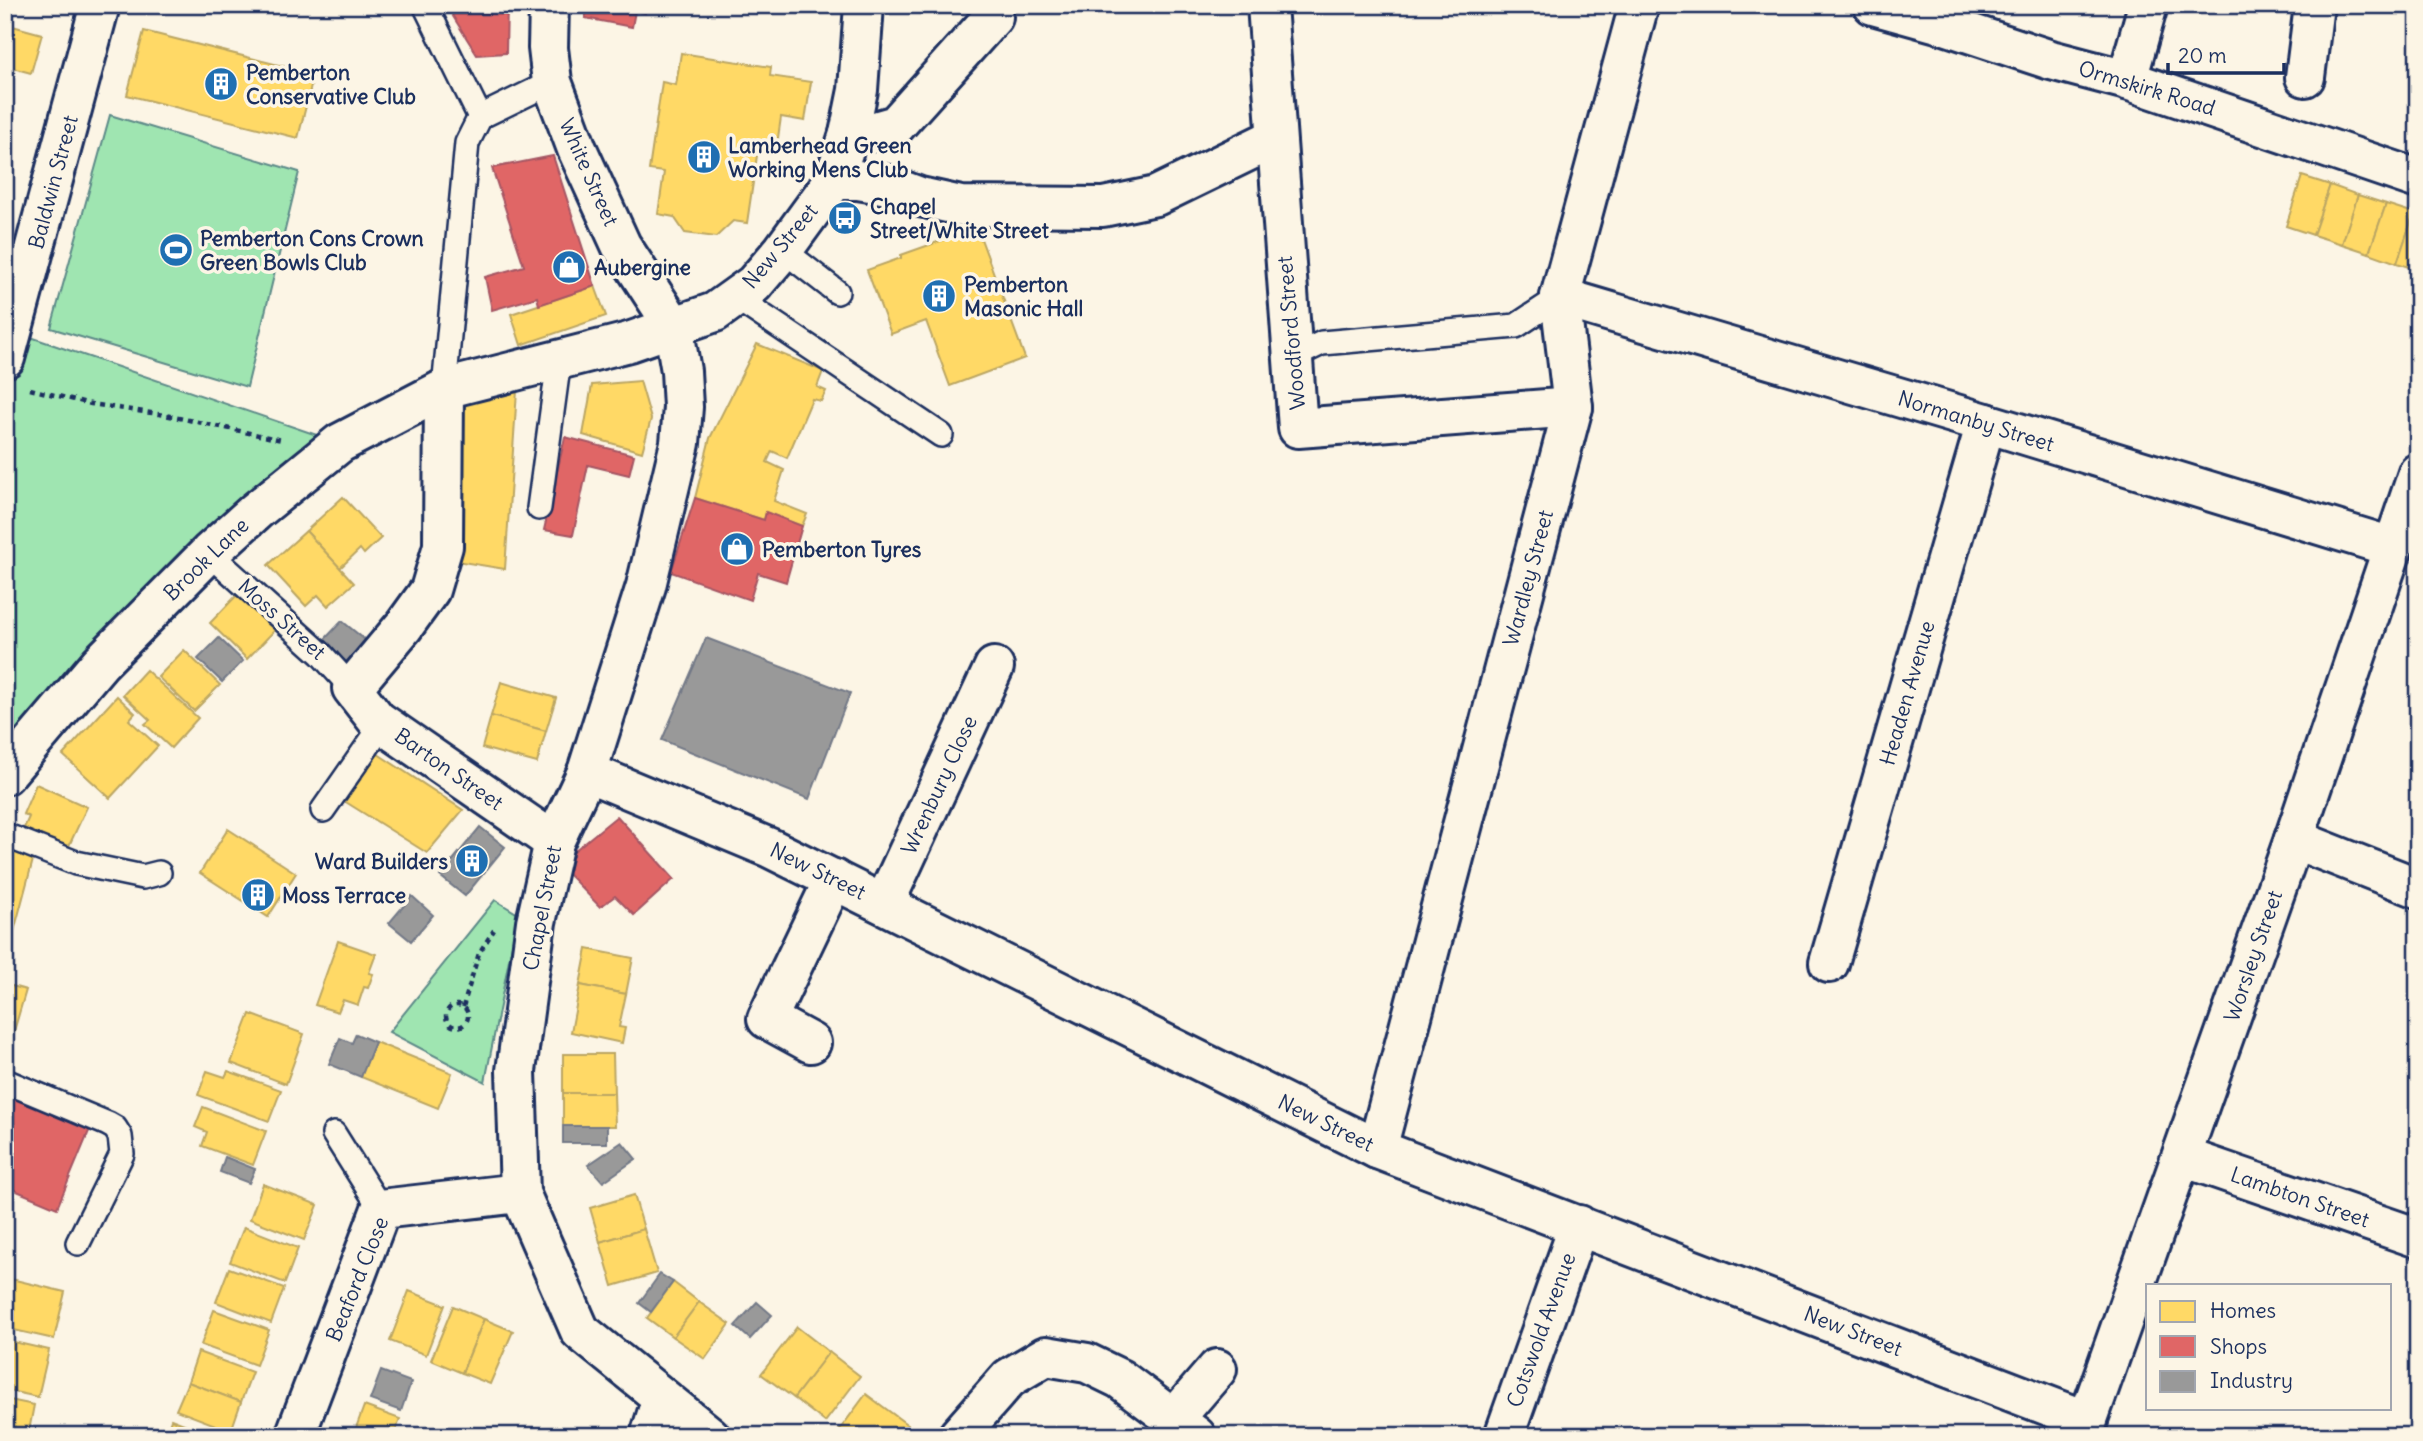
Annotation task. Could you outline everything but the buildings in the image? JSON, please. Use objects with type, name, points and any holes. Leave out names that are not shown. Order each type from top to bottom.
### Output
[{"type":"main road","name":"Baldwin Street","points":[[11,372],[100,5]]},
{"type":"main road","name":"White Street","points":[[550,5],[548,48],[552,82],[576,149],[621,245],[673,325]]},
{"type":"main road","name":"New Street","points":[[559,360],[629,342],[715,312],[754,284],[783,250],[834,180],[849,134],[858,90],[864,5]]},
{"type":"main road","name":"Woodford Street","points":[[1266,5],[1298,428],[1573,407]]},
{"type":"main road","name":"Wardley Street","points":[[1377,1149],[1573,407],[1560,298],[1639,5]]},
{"type":"main road","name":"Ormskirk Road","points":[[1873,5],[1947,15],[2051,60],[2127,80],[2418,179]]},
{"type":"main road","points":[[2127,80],[2148,5]]},
{"type":"main road","points":[[2305,77],[2314,5]]},
{"type":"main road","points":[[849,134],[896,125],[993,17]]},
{"type":"main road","points":[[834,180],[858,180],[888,185],[920,197],[961,206],[1103,207],[1156,196],[1275,138]]},
{"type":"main road","name":"Normanby Street","points":[[1560,298],[1986,423],[2392,547]]},
{"type":"main road","name":"Chapel Street","points":[[673,325],[681,371],[683,407],[680,443],[646,586],[587,772],[554,842],[536,922],[516,1071],[520,1193],[580,1331],[710,1436]]},
{"type":"main road","name":"Brook Lane","points":[[5,775],[100,663],[209,553],[256,510],[340,443],[444,389],[559,360]]},
{"type":"main road","points":[[352,688],[404,626],[429,590],[443,546],[444,389]]},
{"type":"main road","name":"Headen Avenue","points":[[1829,963],[1986,423]]},
{"type":"main road","name":"Worsley Street","points":[[2085,1428],[2294,839],[2418,473]]},
{"type":"main road","name":"Wrenbury Close","points":[[884,904],[993,667]]},
{"type":"main road","name":"Barton Street","points":[[352,688],[383,724],[554,842]]},
{"type":"main road","name":"New Street","points":[[587,772],[770,848],[1377,1149],[1579,1225],[2085,1428]]},
{"type":"main road","points":[[2294,839],[2418,888]]},
{"type":"main road","points":[[811,1043],[767,1019],[834,879]]},
{"type":"main road","name":"Lambton Street","points":[[2183,1157],[2418,1238]]},
{"type":"main road","name":"Beaford Close","points":[[295,1436],[381,1209],[520,1193]]},
{"type":"main road","name":"Cotswold Avenue","points":[[1504,1436],[1579,1225]]},
{"type":"main road","points":[[958,1436],[1009,1378],[1046,1356],[1087,1363],[1121,1379],[1185,1427],[1217,1368]]},
{"type":"main road","points":[[650,1436],[662,1398]]},
{"type":"lane","points":[[425,5],[480,117]]},
{"type":"lane","points":[[444,389],[467,143],[480,117],[552,82]]},
{"type":"lane","points":[[783,250],[837,292]]},
{"type":"lane","points":[[736,298],[941,435]]},
{"type":"lane","points":[[1293,357],[1322,344],[1516,326],[1560,298]]},
{"type":"lane","points":[[539,508],[559,360]]},
{"type":"lane","name":"Moss Street","points":[[209,553],[321,654],[352,688]]},
{"type":"lane","points":[[323,810],[383,724]]},
{"type":"lane","points":[[5,835],[76,863],[143,877],[159,873]]},
{"type":"lane","points":[[5,1081],[108,1124],[115,1128],[120,1136],[122,1154],[78,1243]]},
{"type":"lane","points":[[334,1133],[381,1209]]},
{"type":"path","points":[[11,372],[91,404],[165,415],[331,450]]},
{"type":"path","points":[[456,1005],[466,1009],[469,1016],[467,1023],[458,1028],[448,1023],[446,1016],[449,1009],[456,1005]]},
{"type":"green space","name":"Pemberton Cons Crown Green Bowls Club","points":[[110,115],[299,172],[247,387],[51,328]]},
{"type":"green space","points":[[13,331],[340,443],[5,762],[5,358]]},
{"type":"green space","points":[[495,900],[518,914],[485,1082],[389,1032]]},
{"type":"place","name":"Pemberton Conservative Club","points":[[221,84]]},
{"type":"place","name":"Lamberhead Green Working Mens Club","points":[[704,157]]},
{"type":"place","name":"Chapel Street/White Street","points":[[845,218]]},
{"type":"place","name":"Pemberton Cons Crown Green Bowls Club","points":[[176,250]]},
{"type":"place","name":"Aubergine","points":[[569,267]]},
{"type":"place","name":"Pemberton Masonic Hall","points":[[939,296]]},
{"type":"place","name":"Pemberton Tyres","points":[[737,549]]},
{"type":"place","name":"Ward Builders","points":[[472,861]]},
{"type":"place","name":"Moss Terrace","points":[[258,895]]}]
